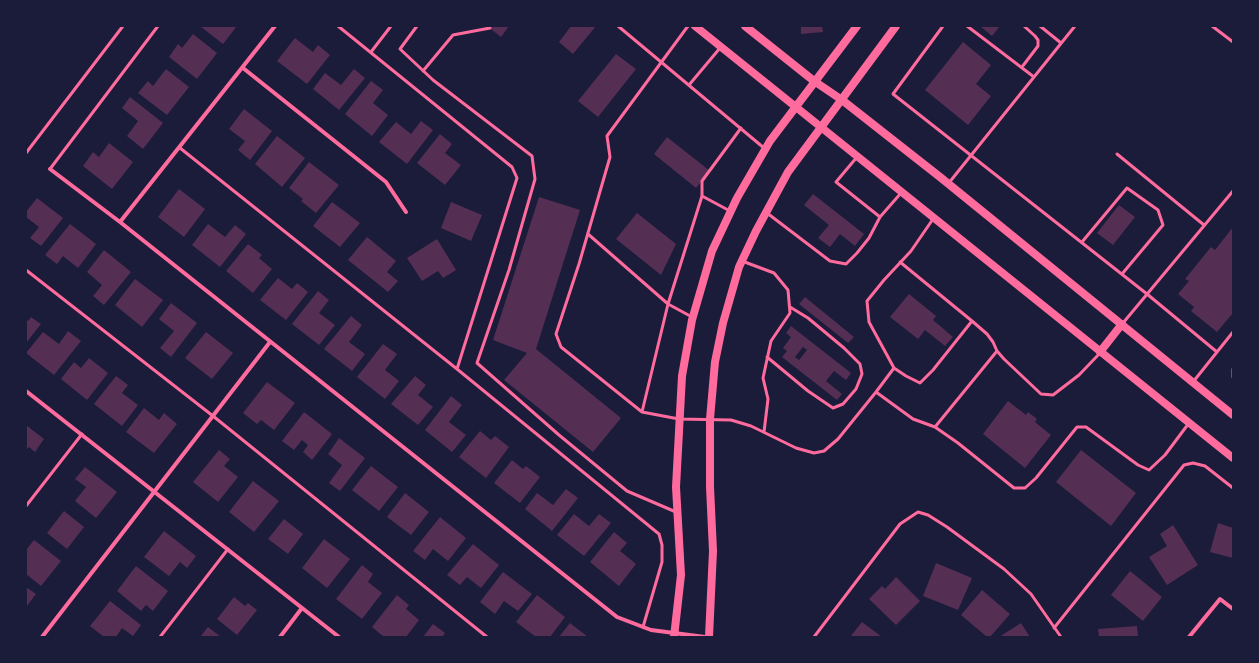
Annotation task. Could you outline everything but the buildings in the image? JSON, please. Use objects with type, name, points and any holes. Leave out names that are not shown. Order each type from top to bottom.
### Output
[{"type":"main road","points":[[694,26],[1233,458]]},
{"type":"main road","points":[[745,26],[948,184],[1233,415]]},
{"type":"main road","points":[[674,634],[681,575],[676,487],[682,376],[693,318],[712,252],[731,211],[766,149],[797,108],[814,81],[857,26]]},
{"type":"main road","points":[[710,637],[713,551],[710,487],[710,419],[715,362],[742,261],[788,172],[896,26]]},
{"type":"main road","points":[[1100,352],[1122,324]]},
{"type":"street","points":[[120,222],[275,26]]},
{"type":"street","points":[[243,68],[386,182],[406,212]]},
{"type":"street","points":[[50,169],[120,222],[617,617],[651,630],[705,637]]},
{"type":"street","points":[[42,637],[270,342]]},
{"type":"street","points":[[26,391],[339,637]]},
{"type":"street","points":[[1189,637],[1220,599],[1233,609]]},
{"type":"street","points":[[280,637],[302,608]]},
{"type":"lane","points":[[26,153],[123,26]]},
{"type":"lane","points":[[50,169],[158,26]]},
{"type":"lane","points":[[338,26],[512,167],[517,178],[457,369]]},
{"type":"lane","points":[[371,52],[391,26]]},
{"type":"lane","points":[[417,26],[400,49],[423,71],[532,156],[535,179],[509,270],[477,363],[559,435],[627,491],[678,512]]},
{"type":"lane","points":[[618,26],[766,149]]},
{"type":"lane","points":[[688,26],[607,136],[610,157],[588,234],[556,334],[561,347],[642,412],[679,419],[732,420],[751,426],[796,448],[814,453],[824,451],[838,439],[894,368]]},
{"type":"lane","points":[[943,26],[893,94],[972,154],[1217,352]]},
{"type":"lane","points":[[967,26],[1034,77]]},
{"type":"lane","points":[[1022,68],[1038,46],[1038,40],[1024,26]]},
{"type":"lane","points":[[1040,26],[1061,43]]},
{"type":"lane","points":[[948,184],[1075,26]]},
{"type":"lane","points":[[1212,26],[1233,42]]},
{"type":"lane","points":[[423,71],[453,35],[490,28]]},
{"type":"lane","points":[[689,85],[720,46]]},
{"type":"lane","points":[[642,412],[668,304],[702,196],[702,181],[740,128]]},
{"type":"lane","points":[[180,148],[457,369],[659,534],[662,545],[662,562],[643,627]]},
{"type":"lane","points":[[1117,154],[1204,225]]},
{"type":"lane","points":[[857,156],[836,182],[880,217]]},
{"type":"lane","points":[[1082,242],[1127,188],[1158,210],[1163,225],[1122,274]]},
{"type":"lane","points":[[1122,324],[1233,190]]},
{"type":"lane","points":[[766,212],[830,261],[846,264],[857,253],[880,217],[901,193]]},
{"type":"lane","points":[[702,196],[731,211]]},
{"type":"lane","points":[[933,219],[911,250],[867,301],[869,322],[894,368],[906,376],[920,382],[933,370],[972,321]]},
{"type":"lane","points":[[588,234],[668,304],[693,318]]},
{"type":"lane","points":[[742,261],[774,273],[788,290],[790,313],[770,341],[767,357],[764,378],[768,399],[764,432]]},
{"type":"lane","points":[[900,262],[972,321],[993,342],[997,351],[1041,394],[1053,395],[1079,374],[1100,352]]},
{"type":"lane","points":[[26,270],[213,416],[487,637]]},
{"type":"lane","points":[[767,357],[808,391],[833,408],[843,404],[856,390],[862,374],[860,364],[844,348],[814,323],[790,307]]},
{"type":"lane","points":[[1193,382],[1233,332]]},
{"type":"lane","points":[[935,427],[997,351]]},
{"type":"lane","points":[[1233,369],[1233,377]]},
{"type":"lane","points":[[876,392],[913,419],[935,427],[958,443],[1014,488],[1025,488],[1036,478],[1076,427],[1086,427],[1138,465],[1149,470],[1165,455],[1189,423]]},
{"type":"lane","points":[[26,506],[82,434]]},
{"type":"lane","points":[[1054,628],[1184,465],[1193,464],[1205,466],[1233,488]]},
{"type":"lane","points":[[814,637],[900,524],[918,512],[928,515],[947,527],[1004,570],[1031,594],[1061,637]]},
{"type":"lane","points":[[160,637],[228,549]]}]
